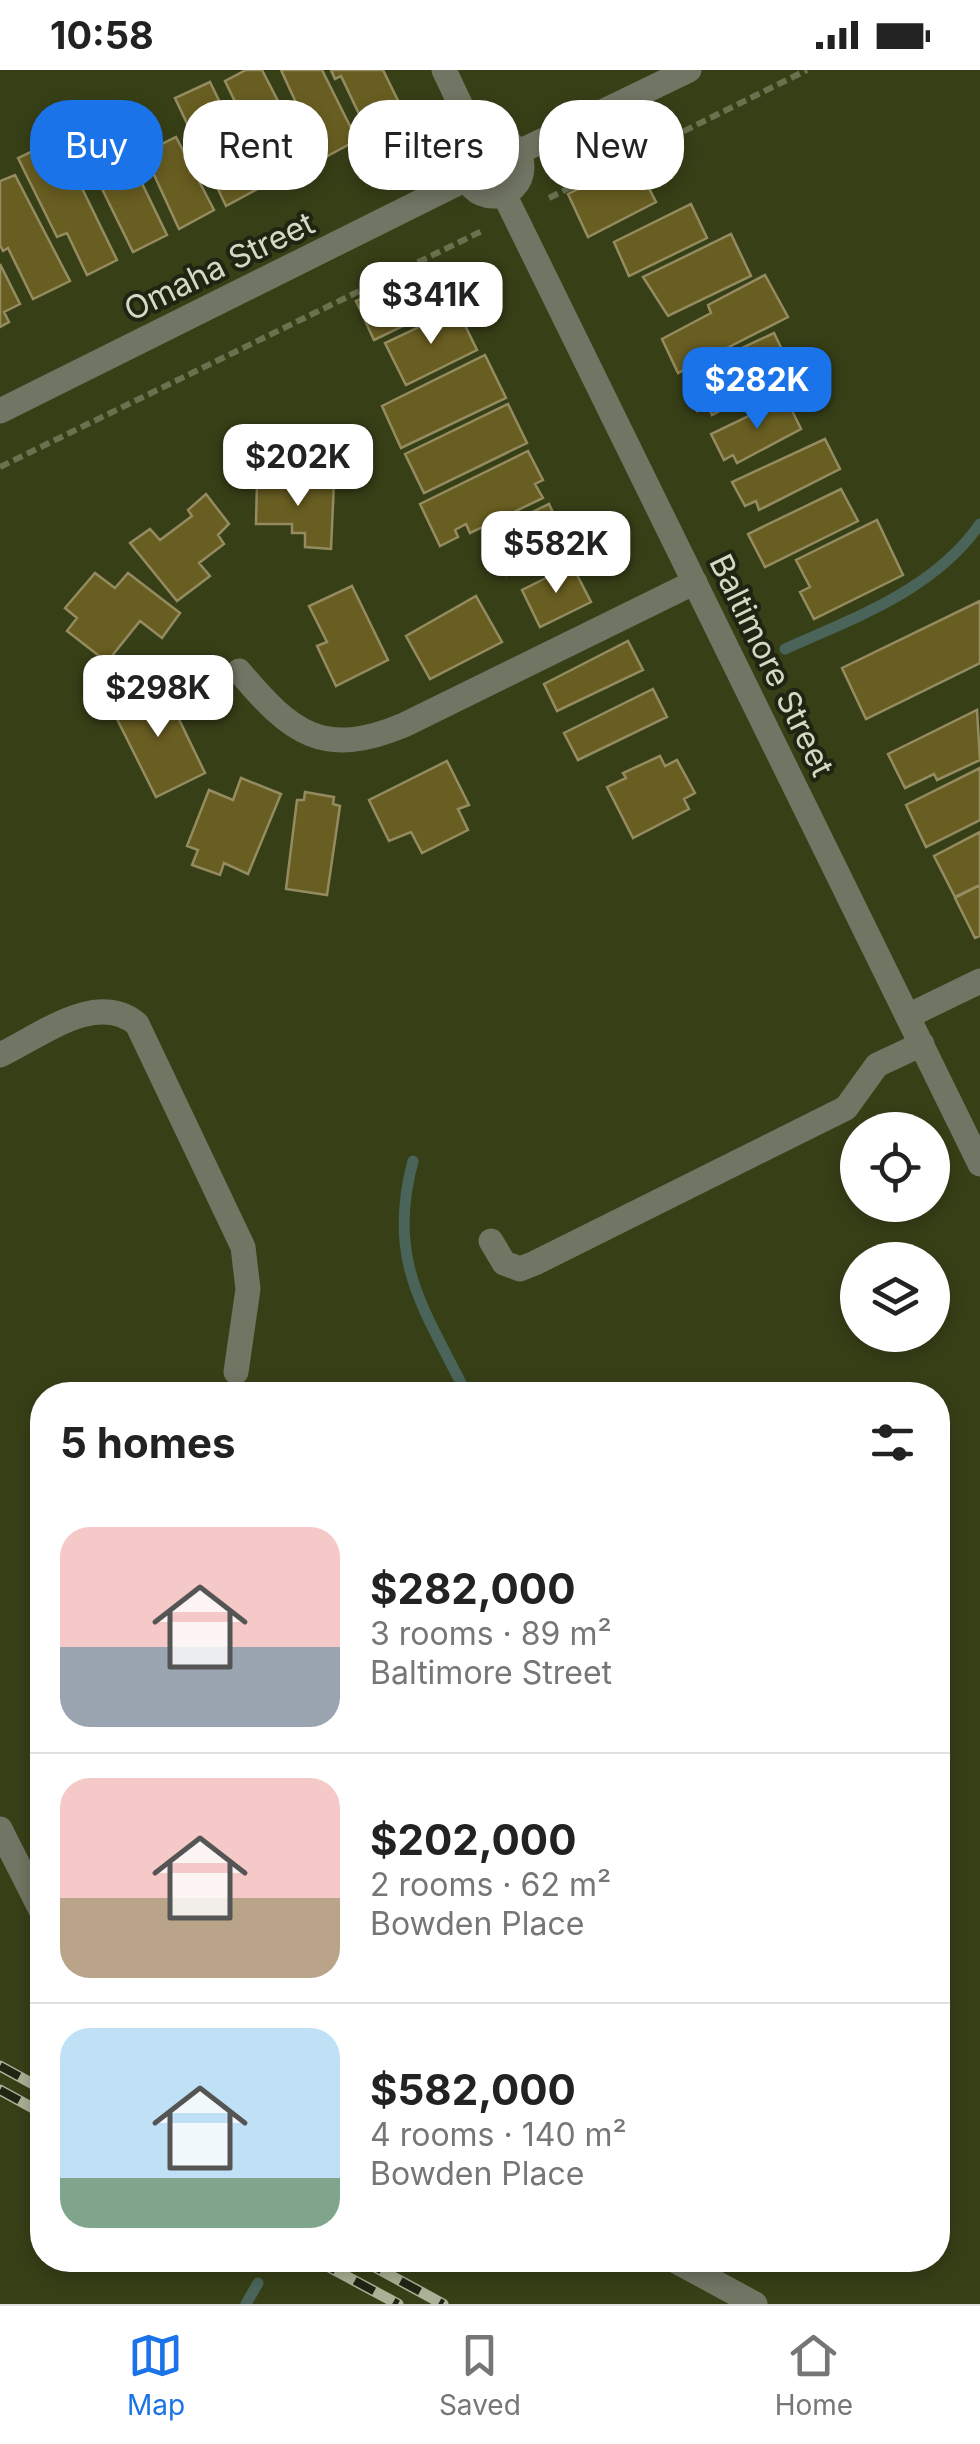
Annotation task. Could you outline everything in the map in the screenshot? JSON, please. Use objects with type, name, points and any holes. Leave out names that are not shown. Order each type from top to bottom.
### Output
[{"type":"street","points":[[444,70],[458,100]]},
{"type":"street","points":[[519,152],[689,70]]},
{"type":"street","name":"Omaha Street","points":[[0,412],[446,190]]},
{"type":"street","points":[[479,190],[487,196],[511,190]]},
{"type":"street","name":"Baltimore Street","points":[[504,194],[980,1164]]},
{"type":"street","points":[[239,671],[290,725],[331,742],[357,742],[404,726],[695,582]]},
{"type":"street","points":[[908,1016],[980,981]]},
{"type":"street","points":[[0,1056],[95,1010],[118,1012],[137,1024],[243,1248],[248,1289],[236,1372]]},
{"type":"street","points":[[491,1241],[504,1263],[520,1269],[535,1263],[846,1108],[876,1065],[922,1044]]},
{"type":"street","points":[[0,1828],[30,1888]]},
{"type":"street","points":[[696,2272],[756,2304]]},
{"type":"path","points":[[549,198],[807,70]]},
{"type":"path","points":[[0,467],[482,231]]},
{"type":"building","points":[[246,70],[262,70],[277,100],[234,100],[225,81]]},
{"type":"building","points":[[281,70],[322,70],[348,122],[348,145],[328,156],[328,100],[295,100]]},
{"type":"building","points":[[331,70],[383,70],[398,100],[352,100],[341,76],[335,79]]},
{"type":"building","points":[[210,82],[219,100],[183,100],[183,115],[175,98]]},
{"type":"building","points":[[176,137],[183,150],[183,190],[204,190],[214,210],[179,229],[161,190],[163,144]]},
{"type":"building","points":[[30,152],[30,182],[18,158]]},
{"type":"building","points":[[15,175],[70,281],[33,299],[8,248],[3,251],[0,245],[0,181]]},
{"type":"building","points":[[34,190],[83,190],[117,260],[87,275],[67,233],[57,237]]},
{"type":"building","points":[[103,190],[145,190],[167,235],[133,252]]},
{"type":"building","points":[[218,190],[255,190],[226,206]]},
{"type":"building","points":[[576,190],[650,190],[656,202],[588,237],[568,194]]},
{"type":"building","points":[[691,204],[707,238],[629,276],[614,242]]},
{"type":"building","points":[[731,234],[751,276],[668,316],[643,277]]},
{"type":"building","points":[[0,264],[20,304],[4,312],[9,322],[0,327]]},
{"type":"building","points":[[436,264],[455,301],[374,340],[356,301]]},
{"type":"building","points":[[765,275],[788,317],[678,373],[662,339],[711,313],[708,305]]},
{"type":"building","points":[[457,309],[477,350],[406,385],[385,343]]},
{"type":"building","points":[[774,333],[793,372],[712,415],[708,405],[697,411],[685,385],[735,361],[731,353]]},
{"type":"building","points":[[485,355],[506,398],[401,448],[382,406]]},
{"type":"building","points":[[786,398],[801,429],[737,463],[733,455],[724,460],[711,434]]},
{"type":"building","points":[[508,404],[527,443],[424,493],[405,454]]},
{"type":"building","points":[[825,439],[840,469],[759,510],[756,501],[745,506],[732,482]]},
{"type":"building","points":[[528,451],[543,480],[535,484],[543,498],[470,533],[466,524],[455,530],[458,537],[440,546],[420,504]]},
{"type":"building","points":[[257,481],[334,483],[331,549],[305,547],[305,533],[292,533],[292,524],[256,524]]},
{"type":"building","points":[[841,489],[858,521],[765,567],[748,534]]},
{"type":"building","points":[[206,494],[229,524],[218,535],[224,544],[199,563],[210,576],[177,601],[130,543],[150,529],[160,540],[192,516],[188,510]]},
{"type":"building","points":[[549,504],[569,546],[507,575],[488,533]]},
{"type":"building","points":[[877,520],[903,575],[814,619],[800,592],[810,587],[796,560]]},
{"type":"building","points":[[572,565],[591,602],[540,627],[522,590]]},
{"type":"building","points":[[95,573],[115,588],[128,573],[180,613],[162,638],[140,621],[107,662],[67,631],[77,618],[65,608]]},
{"type":"building","points":[[352,586],[388,660],[336,686],[317,646],[327,642],[309,606]]},
{"type":"building","points":[[476,596],[502,642],[430,679],[406,636]]},
{"type":"building","points":[[980,601],[980,663],[866,719],[842,668]]},
{"type":"building","points":[[628,641],[643,670],[557,711],[544,684]]},
{"type":"building","points":[[161,682],[205,773],[156,797],[111,707]]},
{"type":"building","points":[[653,689],[667,717],[578,760],[564,733]]},
{"type":"building","points":[[977,710],[980,760],[937,780],[934,774],[905,788],[888,754]]},
{"type":"building","points":[[660,756],[665,766],[677,760],[695,793],[684,799],[689,809],[633,838],[607,787],[626,778],[623,773]]},
{"type":"building","points":[[447,761],[469,805],[458,809],[468,830],[422,853],[411,832],[389,841],[369,800]]},
{"type":"building","points":[[980,768],[980,820],[926,847],[906,805]]},
{"type":"building","points":[[241,778],[281,794],[248,874],[224,863],[220,875],[192,865],[198,850],[187,846],[209,790],[233,800]]},
{"type":"building","points":[[305,792],[334,797],[333,804],[340,806],[327,895],[286,889],[297,800],[304,800]]},
{"type":"building","points":[[980,832],[980,885],[955,897],[934,856]]},
{"type":"building","points":[[980,885],[980,936],[975,938],[955,898]]},
{"type":"waterway","points":[[785,649],[866,613],[917,584],[940,567],[980,524]]},
{"type":"waterway","points":[[413,1161],[406,1196],[407,1256],[424,1309],[460,1382]]},
{"type":"waterway","points":[[246,2304],[258,2283]]},
{"type":"railway","points":[[0,2066],[30,2082]]},
{"type":"railway","points":[[0,2090],[30,2106]]},
{"type":"railway","points":[[338,2272],[398,2304]]},
{"type":"railway","points":[[384,2272],[443,2304]]}]
